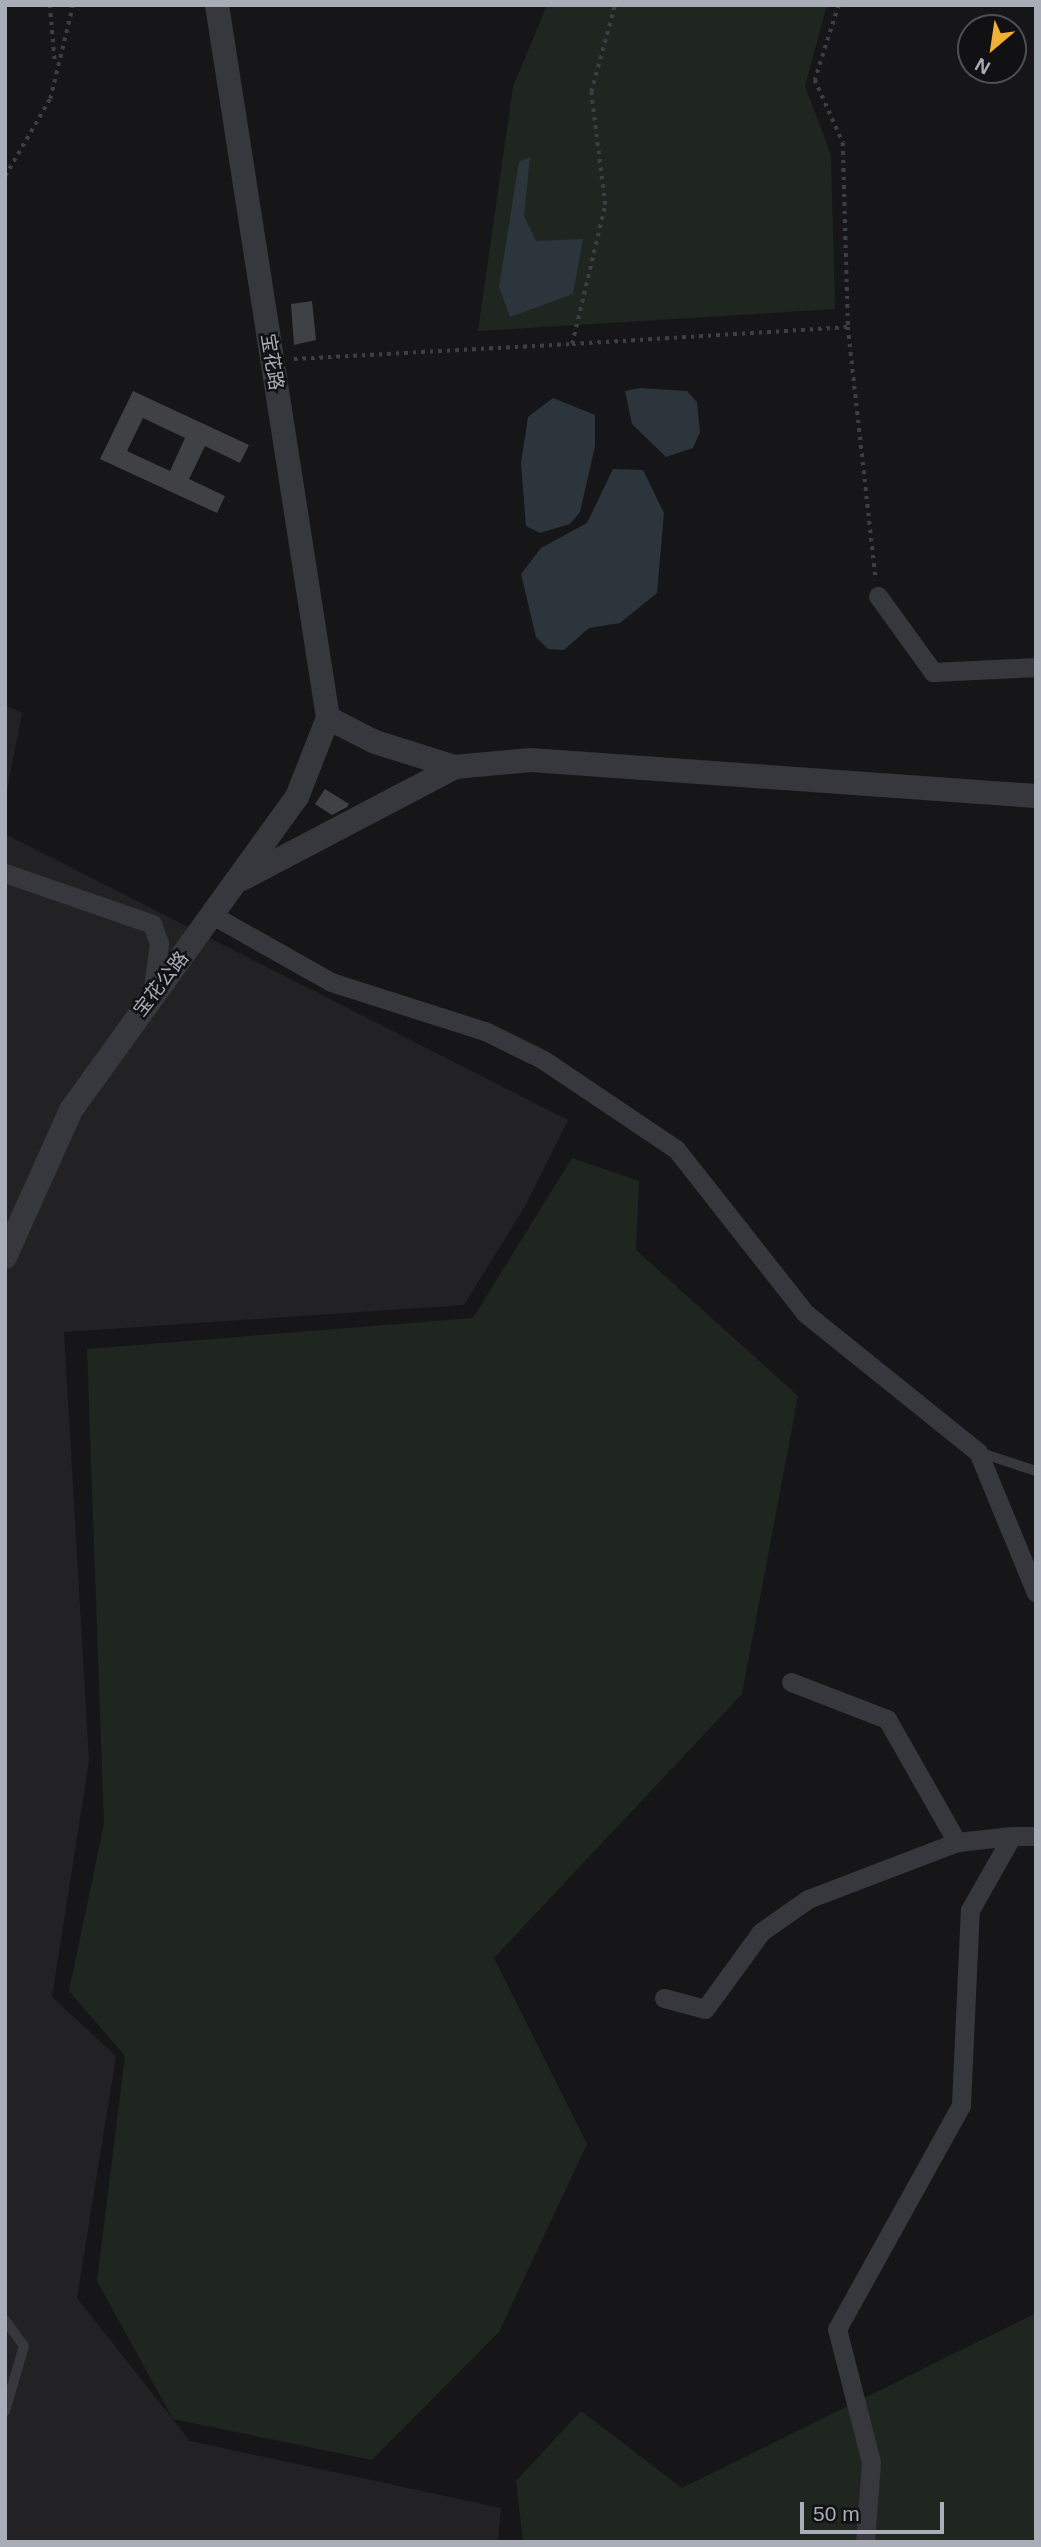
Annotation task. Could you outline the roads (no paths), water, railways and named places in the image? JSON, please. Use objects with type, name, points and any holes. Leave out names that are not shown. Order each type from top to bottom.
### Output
[{"type":"street","name":"宝花路","points":[[217,5],[328,718]]},
{"type":"street","points":[[878,596],[933,672],[1036,667]]},
{"type":"street","points":[[328,718],[375,742],[455,767]]},
{"type":"street","name":"宝花公路","points":[[5,1257],[71,1110],[152,995],[214,916],[297,797],[328,718]]},
{"type":"street","points":[[239,881],[455,767],[531,760],[1036,796]]},
{"type":"street","points":[[5,873],[152,925],[159,943],[152,995]]},
{"type":"street","points":[[214,916],[331,982],[485,1031],[542,1059],[676,1149],[805,1313],[978,1452],[1036,1594]]},
{"type":"street","points":[[791,1682],[887,1719],[957,1842]]},
{"type":"street","points":[[865,2542],[871,2462],[837,2329],[961,2105],[970,1910],[1012,1836]]},
{"type":"street","points":[[664,1998],[705,2009],[761,1932],[808,1899],[957,1842],[1036,1836]]},
{"type":"lane","points":[[978,1452],[1036,1471]]},
{"type":"lane","points":[[5,2320],[24,2346],[5,2411]]}]
